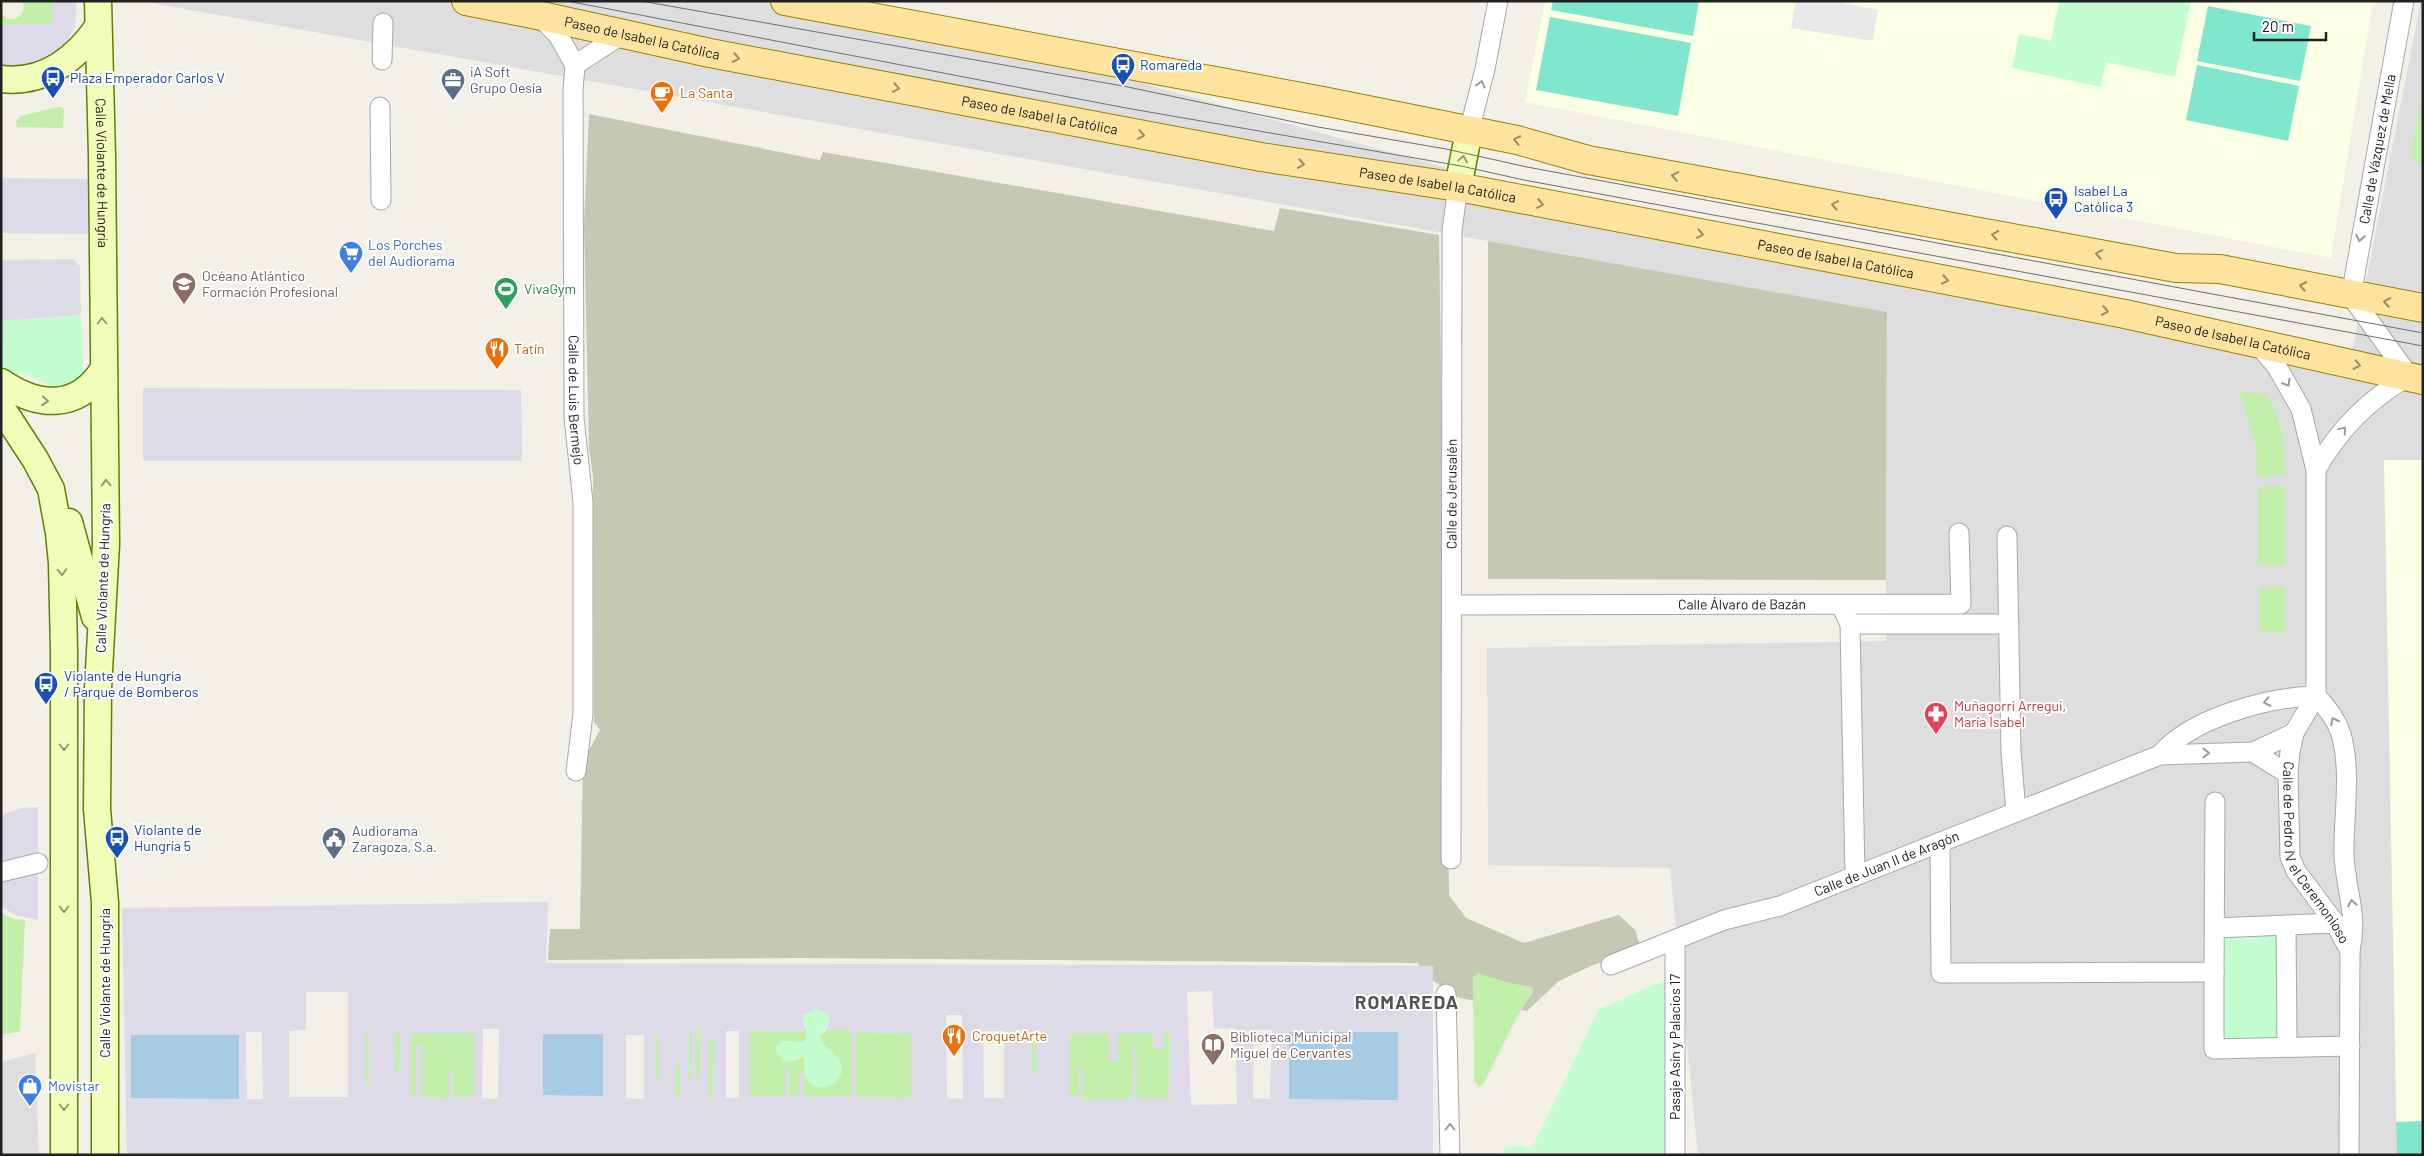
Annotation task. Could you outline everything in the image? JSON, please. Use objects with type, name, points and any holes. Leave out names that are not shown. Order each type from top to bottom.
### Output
[{"type":"main road","name":"Paseo de Isabel la Católica","points":[[466,1],[538,15],[621,35],[1261,158],[1458,187],[2125,314],[2416,378]]},
{"type":"main road","points":[[785,1],[1323,100],[1532,143],[1588,160],[2176,268],[2220,270],[2350,296],[2423,308]]},
{"type":"main road","points":[[1,79],[22,79],[54,70],[83,46],[98,14]]},
{"type":"main road","name":"Calle Violante de Hungría","points":[[98,14],[102,156],[106,544],[98,688],[97,809],[105,903],[105,1155]]},
{"type":"main road","name":"Calle de Jerusalén","points":[[1458,187],[1469,131]]},
{"type":"main road","points":[[1,382],[30,398],[57,402],[78,395],[89,387],[103,370]]},
{"type":"main road","points":[[1,407],[35,459],[72,529],[92,610],[102,637]]},
{"type":"main road","points":[[51,489],[59,534],[64,624],[64,1155]]},
{"type":"street","points":[[1469,131],[1485,69],[1498,1]]},
{"type":"street","name":"Calle de Vázquez de Mella","points":[[2350,296],[2404,1]]},
{"type":"street","points":[[538,15],[558,35],[575,65],[621,35]]},
{"type":"street","points":[[382,60],[383,23]]},
{"type":"street","name":"Calle de Luis Bermejo","points":[[575,65],[573,90],[574,383],[575,433],[583,502],[581,734],[577,752],[576,771]]},
{"type":"street","points":[[380,107],[381,200]]},
{"type":"street","name":"Calle de Jerusalén","points":[[1451,859],[1452,230],[1458,187]]},
{"type":"street","points":[[2316,470],[2335,439],[2355,416],[2378,396],[2416,378],[2350,296]]},
{"type":"street","points":[[2258,344],[2277,366],[2298,403],[2316,470],[2316,696]]},
{"type":"street","name":"Calle Álvaro de Bazán","points":[[1452,606],[1960,604],[1959,533]]},
{"type":"street","points":[[2007,536],[2011,752],[2016,812]]},
{"type":"street","points":[[1841,605],[1850,624],[1855,876]]},
{"type":"street","points":[[1850,624],[2009,624]]},
{"type":"street","name":"Calle de Pedro IV el Ceremonioso","points":[[2350,951],[2335,923],[2296,871],[2290,857],[2288,774],[2294,733],[2316,696],[2333,717],[2340,733],[2344,750],[2345,865],[2354,932],[2350,951],[2350,1155]]},
{"type":"street","name":"Calle de Juan II de Aragón","points":[[2160,755],[2170,742],[2185,733],[2246,708],[2284,698],[2316,696]]},
{"type":"street","name":"Calle de Juan II de Aragón","points":[[1611,965],[1724,920],[1780,906],[2160,755],[2253,752],[2294,733]]},
{"type":"street","points":[[2253,752],[2288,774]]},
{"type":"street","points":[[2215,802],[2214,1049],[2350,1046]]},
{"type":"street","points":[[1940,842],[1941,973],[2214,972]]},
{"type":"street","points":[[1,872],[38,863]]},
{"type":"street","points":[[2215,928],[2335,923]]},
{"type":"street","points":[[2286,925],[2287,1047]]},
{"type":"street","name":"Pasaje Asín y Palacios 17","points":[[1675,940],[1675,1155]]},
{"type":"street","points":[[1446,994],[1450,1155]]},
{"type":"shaded area","points":[[52,1],[77,1],[75,26],[65,46],[51,57],[21,68],[1,68],[1,24],[52,24]]},
{"type":"shaded area","points":[[140,1],[846,1],[1490,180],[2352,352],[2421,1],[2423,1],[2423,1155],[1698,1155],[1670,868],[1488,865],[1487,648],[1886,641],[1887,312]]},
{"type":"shaded area","points":[[1545,1],[2373,1],[2331,258],[1525,102]]},
{"type":"shaded area","points":[[1796,1],[1843,1],[1843,3],[1878,10],[1873,41],[1791,28]]},
{"type":"shaded area","points":[[589,114],[820,160],[823,152],[1274,231],[1280,208],[1439,235],[1449,895],[1466,918],[1524,943],[1619,915],[1635,930],[1641,948],[1591,966],[1559,981],[1527,1011],[1460,998],[1435,982],[1417,963],[799,958],[548,960],[550,929],[580,929],[583,761],[600,730],[594,722],[593,477],[589,448],[584,224]]},
{"type":"shaded area","points":[[1,178],[89,179],[88,234],[1,233]]},
{"type":"shaded area","points":[[1488,241],[1887,312],[1886,580],[1488,579]]},
{"type":"shaded area","points":[[73,259],[80,266],[81,315],[1,321],[1,260]]},
{"type":"shaded area","points":[[143,388],[521,390],[522,461],[143,461]]},
{"type":"shaded area","points":[[2384,460],[2423,460],[2423,1155],[2397,1155]]},
{"type":"shaded area","points":[[38,807],[38,920],[15,915],[1,906],[1,815],[22,808]]},
{"type":"shaded area","points":[[548,902],[546,963],[1433,966],[1433,1155],[127,1155],[122,908]],"holes":[[[1212,991],[1214,1029],[1235,1028],[1237,1104],[1191,1105],[1187,992]],[[306,992],[348,992],[348,1097],[289,1097],[289,1031],[306,1030]],[[816,1008],[827,1014],[829,1022],[826,1030],[852,1030],[852,1096],[804,1097],[804,1073],[799,1073],[799,1097],[789,1096],[789,1067],[785,1067],[785,1096],[750,1096],[750,1031],[807,1031],[803,1023],[804,1015]],[[946,1015],[962,1015],[963,1099],[947,1098]],[[483,1029],[499,1029],[498,1099],[482,1098]],[[1254,1030],[1272,1030],[1270,1099],[1253,1098]],[[366,1031],[369,1032],[369,1084],[366,1084]],[[395,1031],[400,1032],[399,1071],[395,1071]],[[689,1031],[692,1031],[691,1081],[688,1081]],[[697,1031],[701,1031],[700,1081],[697,1081]],[[726,1031],[739,1031],[739,1098],[726,1098]],[[983,1031],[1004,1031],[1004,1098],[984,1098]],[[1164,1031],[1170,1031],[1169,1098],[1136,1098],[1136,1045],[1133,1045],[1132,1099],[1102,1099],[1102,1053],[1101,1100],[1083,1101],[1083,1068],[1079,1068],[1080,1096],[1070,1096],[1070,1034],[1109,1034],[1109,1061],[1118,1061],[1118,1033],[1153,1033],[1153,1048],[1164,1048]],[[246,1032],[262,1032],[263,1099],[247,1099]],[[658,1032],[659,1079],[655,1079],[655,1033]],[[856,1032],[911,1033],[911,1098],[856,1097]],[[411,1033],[474,1033],[474,1097],[453,1097],[453,1071],[449,1071],[449,1098],[422,1097],[422,1044],[416,1044],[416,1097],[411,1097]],[[626,1035],[644,1035],[644,1099],[626,1098]],[[1034,1035],[1037,1075],[1033,1076],[1031,1036]],[[709,1039],[714,1039],[713,1100],[709,1099]],[[680,1065],[680,1098],[675,1098],[676,1066]]]},
{"type":"shaded area","points":[[35,1053],[39,1155],[1,1155],[1,1062]]},
{"type":"green space","points":[[22,1],[52,1],[52,24],[1,24],[1,13],[8,19],[19,17],[24,9]]},
{"type":"green space","points":[[1553,1],[1699,1],[1693,36],[1551,10]]},
{"type":"green space","points":[[2059,1],[2191,1],[2175,77],[2106,62],[2101,87],[2012,68],[2019,34],[2051,41]]},
{"type":"green space","points":[[2208,6],[2311,26],[2300,81],[2197,61]]},
{"type":"green space","points":[[1550,17],[1691,43],[1678,116],[1536,90]]},
{"type":"green space","points":[[2197,65],[2299,86],[2288,141],[2186,120]]},
{"type":"green space","points":[[2423,90],[2423,166],[2417,164],[2412,153]]},
{"type":"green space","points":[[62,107],[64,111],[63,128],[17,127],[16,121],[20,116]]},
{"type":"green space","points":[[81,315],[84,374],[77,381],[70,386],[62,387],[47,384],[21,373],[3,375],[1,372],[1,321]]},
{"type":"green space","points":[[2240,391],[2265,394],[2276,413],[2282,433],[2285,475],[2257,476],[2256,447]]},
{"type":"green space","points":[[2285,486],[2285,565],[2258,565],[2258,487]]},
{"type":"green space","points":[[2285,587],[2285,633],[2259,631],[2259,588]]},
{"type":"green space","points":[[1,913],[14,919],[25,920],[20,1031],[1,1035]]},
{"type":"green space","points":[[2218,927],[2282,929],[2281,1044],[2218,1049]]},
{"type":"green space","points":[[1478,973],[1509,983],[1533,987],[1533,992],[1517,1017],[1483,1085],[1479,1087],[1474,1081],[1473,980],[1473,977]]},
{"type":"green space","points":[[1675,976],[1670,1155],[1500,1155],[1504,1149],[1521,1145],[1531,1150],[1599,1009]]},
{"type":"green space","points":[[811,1009],[821,1010],[826,1013],[829,1022],[820,1036],[821,1042],[838,1058],[842,1069],[837,1081],[825,1087],[812,1085],[807,1079],[803,1057],[785,1062],[776,1053],[776,1046],[782,1041],[805,1042],[807,1031],[803,1019],[807,1011]]},
{"type":"green space","points":[[826,1030],[852,1030],[852,1096],[804,1097],[804,1073],[800,1073],[799,1097],[789,1096],[789,1067],[785,1067],[786,1097],[750,1096],[750,1031],[807,1031],[805,1042],[782,1041],[790,1062],[803,1057],[805,1061],[838,1079],[841,1067],[837,1058],[821,1042],[820,1036]]},
{"type":"green space","points":[[366,1031],[369,1032],[369,1084],[366,1084]]},
{"type":"green space","points":[[395,1031],[400,1031],[400,1071],[395,1071]]},
{"type":"green space","points":[[689,1031],[692,1031],[692,1081],[688,1081]]},
{"type":"green space","points":[[697,1031],[701,1031],[700,1081],[697,1081]]},
{"type":"green space","points":[[1164,1031],[1170,1031],[1169,1098],[1136,1098],[1136,1045],[1133,1045],[1133,1099],[1083,1101],[1082,1068],[1079,1069],[1080,1097],[1070,1097],[1070,1034],[1109,1034],[1109,1061],[1118,1061],[1118,1033],[1153,1033],[1153,1048],[1164,1048]]},
{"type":"green space","points":[[659,1032],[659,1079],[655,1079],[655,1033]]},
{"type":"green space","points":[[856,1032],[911,1033],[911,1098],[856,1098]]},
{"type":"green space","points":[[411,1033],[474,1033],[474,1097],[453,1097],[452,1071],[449,1071],[450,1098],[422,1098],[421,1044],[416,1044],[416,1097],[411,1097]]},
{"type":"green space","points":[[1035,1035],[1037,1076],[1032,1076],[1031,1036]]},
{"type":"green space","points":[[709,1039],[714,1039],[714,1100],[709,1100]]},
{"type":"green space","points":[[680,1065],[680,1098],[675,1098],[676,1066]]},
{"type":"green space","points":[[2423,1121],[2423,1155],[2397,1155],[2396,1122]]},
{"type":"water","points":[[1289,1032],[1398,1032],[1398,1100],[1289,1099]]},
{"type":"water","points":[[543,1034],[603,1034],[603,1096],[543,1095]]},
{"type":"water","points":[[131,1035],[239,1035],[239,1099],[131,1098]]},
{"type":"tram line","points":[[567,1],[1126,108],[1461,166],[1524,180],[2423,346]]},
{"type":"tram line","points":[[641,1],[1123,86],[1318,127],[1446,149],[1527,167],[2423,333]]},
{"type":"place","name":"Romareda","points":[[1123,86]]},
{"type":"place","name":"Plaza Emperador Carlos V","points":[[53,99]]},
{"type":"place","name":"iA Soft Grupo Oesía","points":[[453,101]]},
{"type":"place","name":"La Santa","points":[[662,114]]},
{"type":"place","name":"Isabel La Católica 3","points":[[2056,220]]},
{"type":"place","name":"Los Porches del Audiorama","points":[[351,274]]},
{"type":"place","name":"Océano Atlántico Formación Profesional","points":[[184,305]]},
{"type":"place","name":"VivaGym","points":[[506,310]]},
{"type":"place","name":"Tatín","points":[[497,370]]},
{"type":"place","name":"Violante de Hungría / Parque de Bomberos","points":[[46,705]]},
{"type":"place","name":"Muñagorri Arregui, María Isabel","points":[[1936,735]]},
{"type":"place","name":"Violante de Hungría 5","points":[[117,859]]},
{"type":"place","name":"Audiorama Zaragoza, S.a.","points":[[334,860]]},
{"type":"place","name":"CroquetArte","points":[[954,1057]]},
{"type":"place","name":"Biblioteca Municipal Miguel de Cervantes","points":[[1213,1066]]},
{"type":"place","name":"Movistar","points":[[30,1107]]},
{"type":"district","name":"ROMAREDA","points":[[1407,1002]]}]
